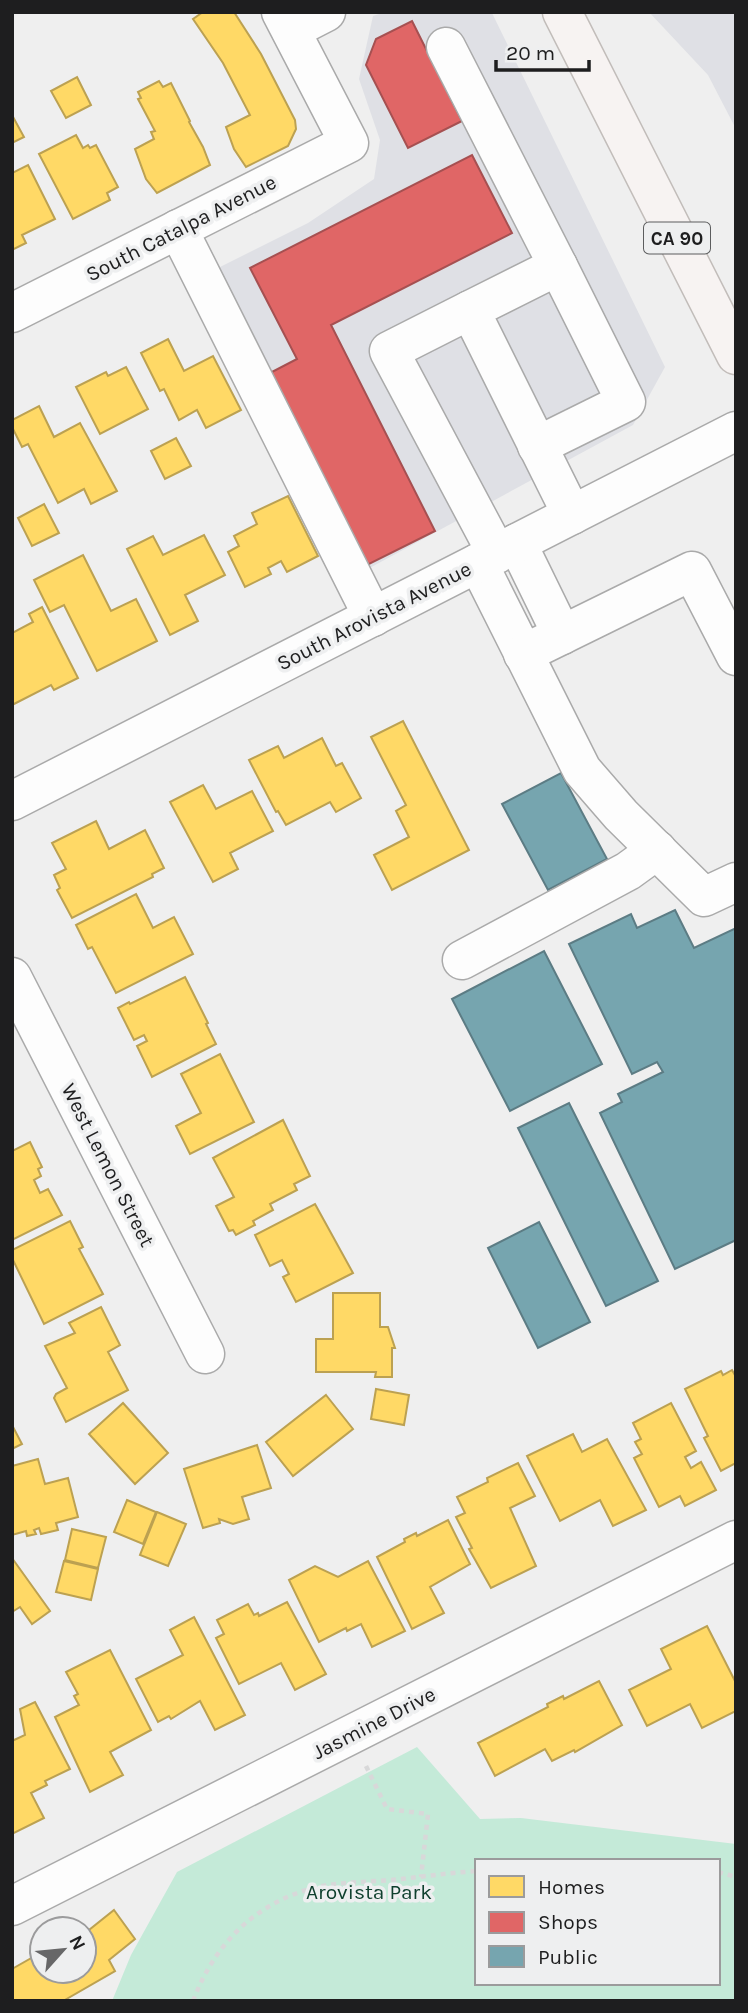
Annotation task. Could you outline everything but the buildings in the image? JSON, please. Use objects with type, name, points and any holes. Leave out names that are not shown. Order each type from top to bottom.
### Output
[{"type":"main road","name":"CA 90","points":[[562,12],[736,355]]},
{"type":"street","points":[[286,21],[326,12]]},
{"type":"street","name":"South Catalpa Avenue","points":[[12,313],[349,143],[286,21]]},
{"type":"street","points":[[446,47],[626,402],[537,446]]},
{"type":"street","points":[[178,229],[373,617]]},
{"type":"street","points":[[558,266],[389,351],[497,553],[562,635]]},
{"type":"street","points":[[470,310],[572,515]]},
{"type":"street","name":"South Arovista Avenue","points":[[12,801],[736,431]]},
{"type":"street","points":[[497,553],[523,654],[582,770],[704,897],[736,881]]},
{"type":"street","points":[[523,654],[692,571],[736,656]]},
{"type":"street","points":[[462,960],[628,871],[657,850]]},
{"type":"street","name":"West Lemon Street","points":[[12,977],[205,1354]]},
{"type":"street","name":"Jasmine Drive","points":[[12,1906],[736,1540]]},
{"type":"path","points":[[350,1735],[387,1809],[428,1814],[421,1877]]},
{"type":"path","points":[[193,2001],[208,1965],[223,1945],[261,1911],[278,1902],[320,1887],[475,1871]]},
{"type":"shaded area","points":[[385,12],[492,13],[665,367],[633,425],[342,583],[190,282],[308,223],[374,179],[380,140],[359,79],[373,16]]},
{"type":"shaded area","points":[[649,12],[736,12],[736,129],[708,75]]},
{"type":"green space","name":"Arovista Park","points":[[417,1747],[480,1819],[521,1818],[736,1844],[736,2001],[112,2001],[131,1955],[177,1872]]}]
